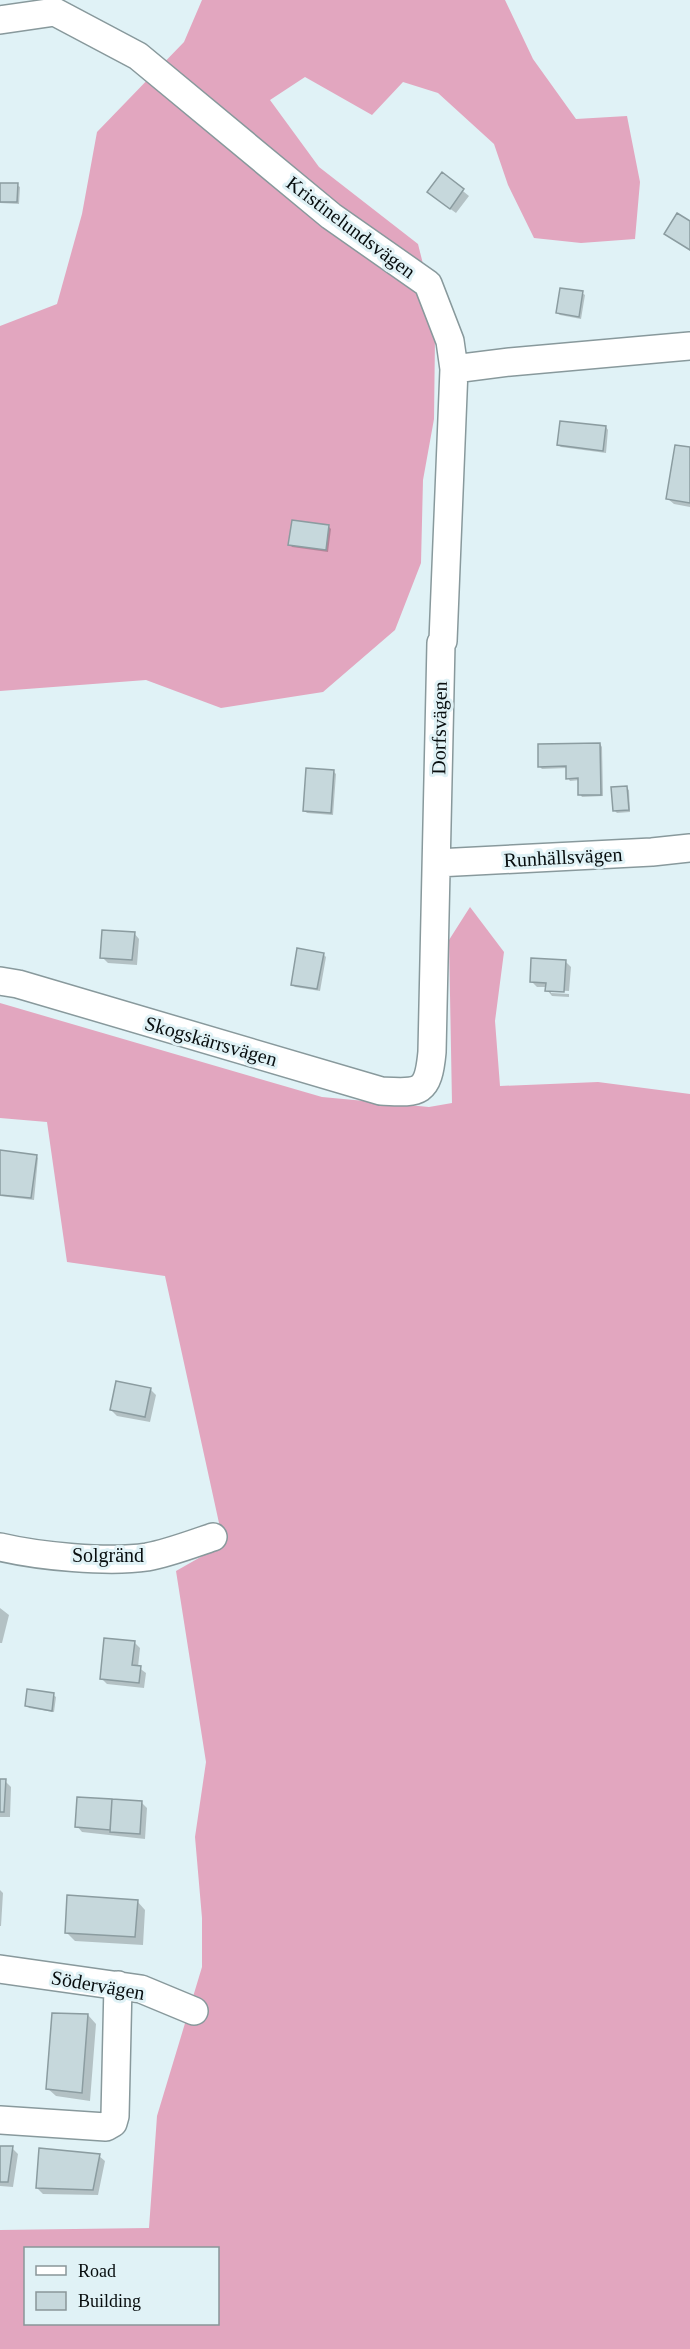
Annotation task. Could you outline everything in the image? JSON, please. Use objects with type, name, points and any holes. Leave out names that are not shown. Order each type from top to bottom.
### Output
[{"type":"street","name":"Kristinelundsvägen","points":[[0,20],[55,12],[138,56],[331,216],[428,285],[450,341],[454,369]]},
{"type":"street","points":[[454,369],[690,346]]},
{"type":"street","name":"Dorfsvägen","points":[[422,1087],[429,1074],[432,1052],[441,643],[443,641],[454,369]]},
{"type":"street","name":"Runhällsvägen","points":[[437,863],[690,848]]},
{"type":"street","name":"Skogskärrsvägen","points":[[0,981],[18,984],[381,1091],[410,1093],[422,1087]]},
{"type":"street","name":"Solgränd","points":[[0,1547],[33,1553],[131,1559],[150,1557],[213,1537]]},
{"type":"street","name":"Södervägen","points":[[0,1969],[141,1989],[194,2011]]},
{"type":"street","points":[[0,2120],[106,2127],[113,2123],[118,1985]]},
{"type":"shaded area","points":[[202,0],[505,0],[533,59],[576,119],[627,116],[640,182],[635,239],[581,243],[534,238],[508,185],[494,144],[438,93],[403,82],[372,115],[305,77],[270,100],[319,167],[418,244],[428,284],[435,337],[434,419],[423,480],[421,563],[395,630],[323,692],[221,708],[146,680],[0,691],[0,326],[57,304],[82,214],[97,132],[184,42]]},
{"type":"shaded area","points":[[470,907],[504,952],[495,1021],[500,1086],[598,1082],[690,1094],[690,2349],[0,2349],[0,2230],[149,2228],[157,2116],[202,1967],[202,1918],[195,1837],[206,1762],[176,1571],[227,1542],[219,1523],[165,1276],[67,1262],[47,1122],[0,1118],[0,1003],[322,1097],[429,1107],[452,1103],[449,940]]},
{"type":"building","points":[[442,172],[464,189],[450,209],[427,192]]},
{"type":"building","points":[[0,183],[18,183],[17,202],[0,202]]},
{"type":"building","points":[[677,213],[690,221],[690,250],[664,234]]},
{"type":"building","points":[[560,288],[583,291],[579,317],[556,313]]},
{"type":"building","points":[[560,421],[606,426],[603,451],[557,445]]},
{"type":"building","points":[[675,445],[690,447],[690,503],[666,499]]},
{"type":"building","points":[[292,520],[329,525],[326,550],[288,545]]},
{"type":"building","points":[[600,743],[601,795],[578,795],[578,778],[566,779],[566,766],[538,767],[538,744]]},
{"type":"building","points":[[306,768],[334,770],[331,813],[303,811]]},
{"type":"building","points":[[627,786],[629,810],[613,811],[611,787]]},
{"type":"building","points":[[102,930],[135,932],[132,960],[100,958]]},
{"type":"building","points":[[297,948],[324,953],[317,989],[291,985]]},
{"type":"building","points":[[531,958],[566,960],[564,992],[545,991],[546,983],[530,982]]},
{"type":"building","points":[[0,1150],[37,1155],[31,1198],[0,1195]]},
{"type":"building","points":[[116,1381],[151,1388],[145,1417],[110,1410]]},
{"type":"building","points":[[104,1638],[135,1641],[132,1665],[141,1666],[139,1683],[100,1679]]},
{"type":"building","points":[[27,1689],[54,1693],[52,1711],[25,1706]]},
{"type":"building","points":[[0,1779],[6,1779],[4,1812],[0,1812]]},
{"type":"building","points":[[77,1797],[112,1799],[110,1830],[75,1827]]},
{"type":"building","points":[[112,1799],[142,1801],[140,1834],[110,1832]]},
{"type":"building","points":[[67,1895],[138,1900],[135,1937],[65,1933]]},
{"type":"building","points":[[52,2013],[88,2014],[82,2093],[46,2089]]},
{"type":"building","points":[[0,2146],[13,2146],[8,2182],[0,2182]]},
{"type":"building","points":[[39,2148],[100,2154],[93,2190],[36,2188]]}]
